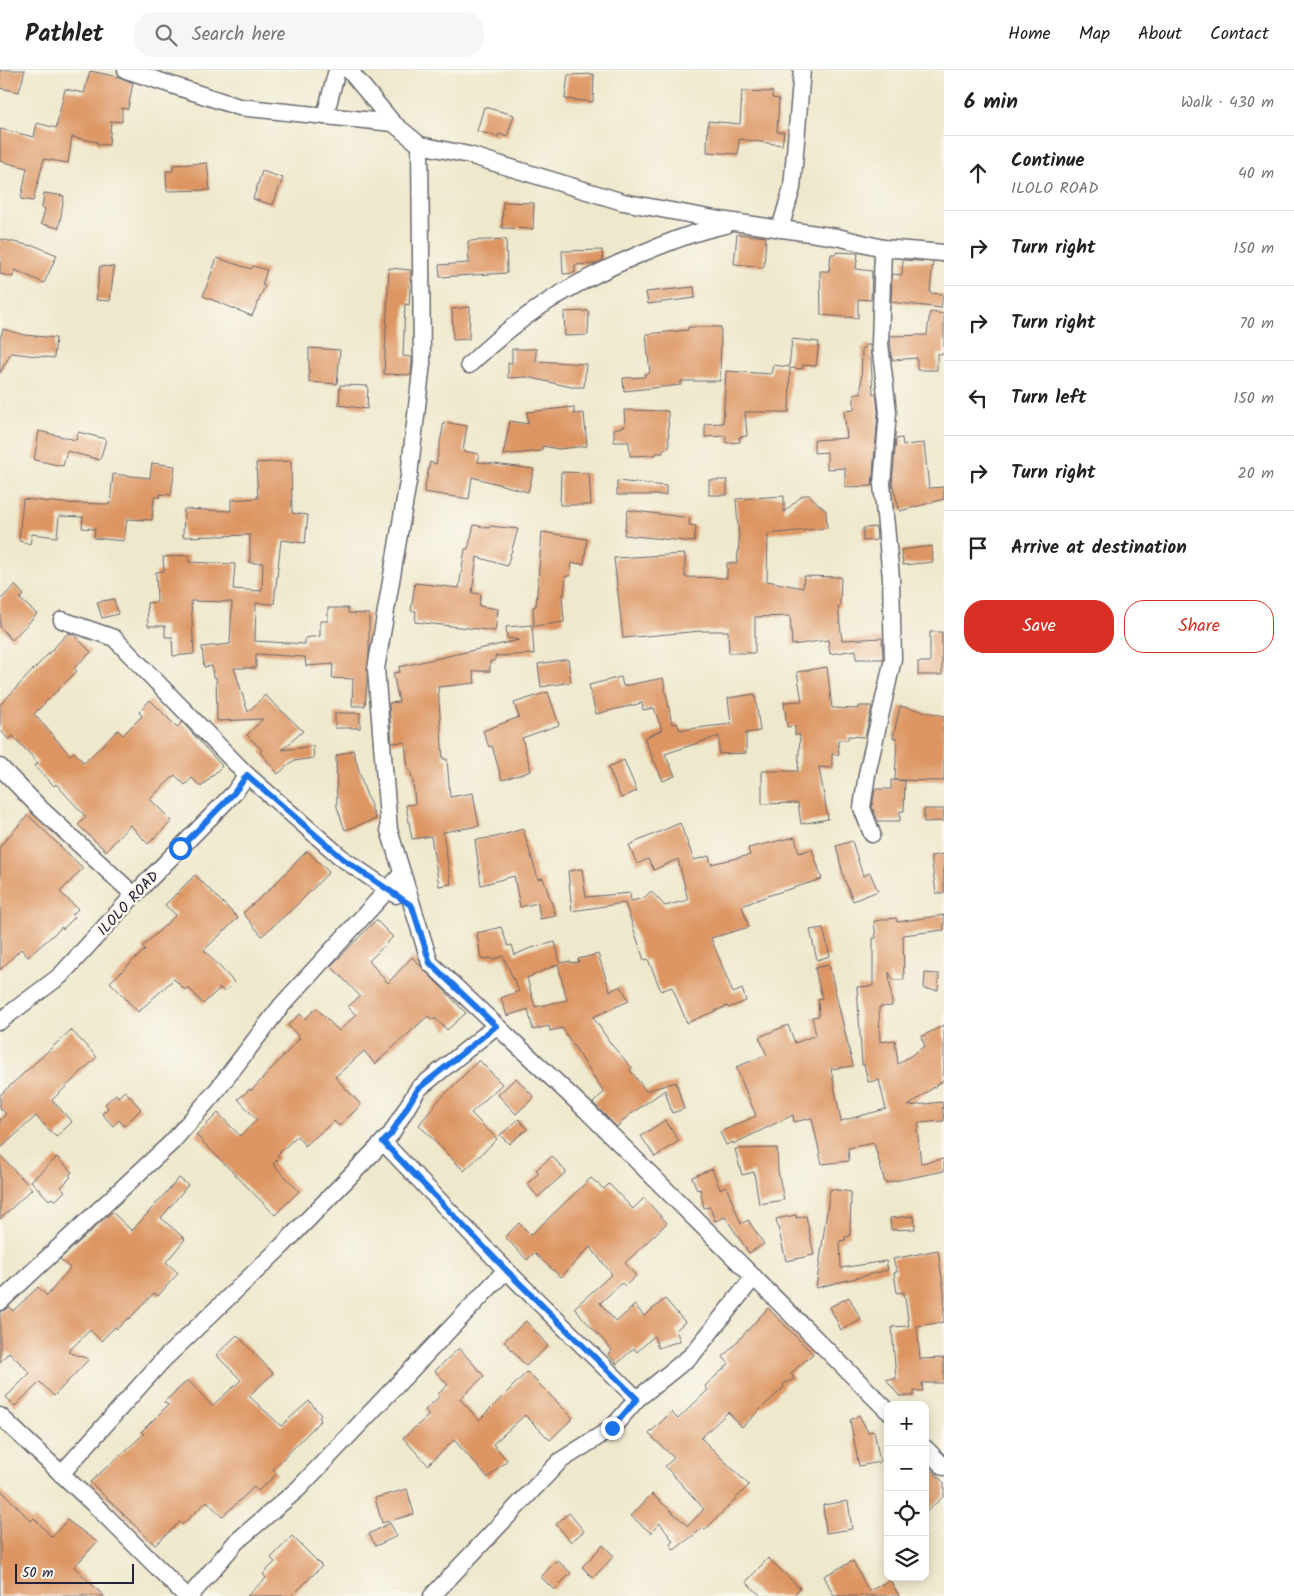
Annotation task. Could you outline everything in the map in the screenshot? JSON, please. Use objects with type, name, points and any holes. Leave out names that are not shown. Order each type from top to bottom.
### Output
[{"type":"street","points":[[126,70],[240,107],[393,123]]},
{"type":"street","points":[[325,116],[337,70]]},
{"type":"street","points":[[349,70],[393,123],[420,145],[470,155],[623,202],[837,237],[883,248],[944,253]]},
{"type":"street","points":[[780,228],[792,188],[802,70]]},
{"type":"street","points":[[420,145],[422,363],[409,476],[376,669],[389,830],[430,963],[586,1112],[884,1407]]},
{"type":"street","points":[[469,365],[502,333],[572,285],[695,231],[738,222]]},
{"type":"street","points":[[872,834],[862,808],[867,774],[893,659],[890,578],[882,484],[888,412],[880,344],[883,248]]},
{"type":"street","points":[[62,620],[114,638],[247,775],[343,859],[412,906]]},
{"type":"street","points":[[0,767],[41,809],[134,895]]},
{"type":"street","name":"ILOLO ROAD","points":[[0,1021],[60,976],[134,895],[234,793],[247,775]]},
{"type":"street","points":[[0,1302],[172,1142],[217,1090],[281,1006],[402,874]]},
{"type":"street","points":[[61,1474],[162,1362],[282,1246],[391,1134],[418,1089],[496,1026]]},
{"type":"street","points":[[383,1142],[506,1270],[637,1399]]},
{"type":"street","points":[[0,1416],[188,1596],[236,1542],[298,1489],[506,1270]]},
{"type":"street","points":[[432,1596],[560,1461],[612,1428],[637,1399],[692,1355],[754,1277]]},
{"type":"street","points":[[929,1452],[944,1467]]},
{"type":"building","points":[[0,70],[25,70],[19,92],[0,88]]},
{"type":"building","points":[[90,71],[119,77],[133,83],[128,109],[122,108],[122,122],[111,121],[109,145],[97,144],[97,142],[72,137],[68,163],[44,159],[33,201],[21,199],[27,168],[0,161],[0,129],[34,137],[37,123],[56,128],[65,89],[84,93]]},
{"type":"building","points":[[594,74],[593,102],[565,99],[568,75]]},
{"type":"building","points":[[742,91],[773,92],[772,98],[779,99],[777,132],[784,132],[782,145],[739,139],[738,154],[707,152],[708,121],[740,124]]},
{"type":"building","points":[[484,107],[514,115],[507,137],[499,134],[498,137],[477,131]]},
{"type":"building","points":[[207,163],[210,190],[167,191],[166,171],[173,171],[173,165]]},
{"type":"building","points":[[262,171],[283,178],[273,205],[253,199]]},
{"type":"building","points":[[44,193],[64,196],[59,228],[41,224],[45,209],[42,208]]},
{"type":"building","points":[[503,202],[534,203],[533,229],[502,228]]},
{"type":"building","points":[[737,234],[766,237],[764,267],[734,264]]},
{"type":"building","points":[[0,239],[33,245],[57,255],[44,283],[15,270],[13,277],[0,274]]},
{"type":"building","points":[[506,239],[507,273],[440,277],[439,265],[469,263],[468,241]]},
{"type":"building","points":[[602,250],[603,260],[595,264],[575,265],[575,273],[563,274],[562,251]]},
{"type":"building","points":[[836,252],[858,253],[856,269],[872,271],[871,300],[858,299],[858,318],[821,315],[820,271],[829,271],[831,254],[836,254]]},
{"type":"building","points":[[217,258],[251,269],[253,266],[267,270],[262,285],[265,286],[252,316],[203,296]]},
{"type":"building","points":[[903,260],[933,262],[930,293],[943,294],[941,308],[891,302],[892,274],[902,275]]},
{"type":"building","points":[[100,266],[114,267],[110,301],[96,300]]},
{"type":"building","points":[[389,268],[411,270],[409,305],[405,304],[403,356],[412,357],[411,375],[384,374]]},
{"type":"building","points":[[694,287],[695,298],[648,304],[646,292]]},
{"type":"building","points":[[470,307],[469,339],[453,340],[452,309]]},
{"type":"building","points":[[589,311],[588,335],[565,336],[564,312]]},
{"type":"building","points":[[930,312],[944,314],[944,354],[937,354],[937,370],[917,370],[917,358],[892,360],[890,336],[927,335]]},
{"type":"building","points":[[688,327],[721,327],[720,381],[681,381],[681,385],[624,391],[623,378],[645,377],[644,374],[650,373],[646,334],[688,330]]},
{"type":"building","points":[[3,329],[24,335],[56,338],[54,358],[11,353],[0,373],[0,339]]},
{"type":"building","points":[[792,339],[819,342],[816,366],[803,365],[802,369],[790,368],[789,412],[745,412],[747,436],[739,437],[740,442],[726,443],[726,436],[705,437],[705,424],[723,423],[726,371],[771,374],[773,365],[789,367]]},
{"type":"building","points":[[865,345],[870,345],[873,394],[876,394],[878,412],[872,486],[845,487],[845,468],[827,469],[827,452],[814,453],[814,440],[847,438],[844,411],[854,410],[854,394],[861,394],[862,348],[865,348]]},
{"type":"building","points":[[309,348],[340,350],[337,384],[309,382]]},
{"type":"building","points":[[512,349],[536,349],[536,361],[586,364],[584,387],[571,387],[527,377],[508,378],[508,363],[512,363]]},
{"type":"building","points":[[340,385],[368,386],[367,409],[339,405]]},
{"type":"building","points":[[574,407],[574,414],[584,413],[587,446],[558,449],[543,446],[541,451],[503,455],[510,421],[528,424],[527,412]]},
{"type":"building","points":[[624,410],[668,411],[669,448],[663,449],[663,453],[656,453],[656,455],[630,456],[629,442],[614,442],[614,429],[625,426]]},
{"type":"building","points":[[444,422],[467,426],[463,451],[479,454],[478,462],[534,469],[528,492],[472,477],[469,499],[424,492],[430,462],[436,464]]},
{"type":"building","points":[[39,431],[76,440],[78,432],[106,439],[100,460],[67,451],[63,466],[34,460]]},
{"type":"building","points":[[902,438],[903,445],[924,443],[929,488],[944,487],[944,499],[900,511],[892,484],[896,439]]},
{"type":"building","points":[[291,461],[292,513],[308,515],[305,543],[281,540],[274,604],[256,603],[255,641],[305,644],[305,638],[320,636],[320,621],[328,621],[328,608],[348,608],[348,613],[369,614],[369,653],[365,706],[352,706],[353,679],[332,678],[333,664],[306,666],[305,657],[256,654],[256,668],[234,668],[248,712],[265,695],[303,731],[282,750],[313,746],[314,758],[293,761],[278,774],[260,752],[262,750],[247,735],[263,719],[217,721],[216,677],[213,677],[212,666],[204,667],[202,647],[230,644],[232,602],[191,601],[194,654],[173,656],[172,637],[165,637],[165,626],[148,626],[147,603],[157,602],[156,572],[164,571],[163,557],[189,555],[189,562],[235,564],[233,589],[262,591],[263,563],[250,563],[250,535],[183,537],[184,509],[231,511],[231,500],[258,498],[256,463]]},
{"type":"building","points":[[152,463],[175,466],[171,495],[160,494],[160,497],[154,497],[152,520],[127,519],[124,541],[94,538],[95,529],[82,528],[83,517],[59,516],[57,537],[32,534],[30,544],[19,541],[23,499],[63,503],[110,504],[113,474],[150,478]]},
{"type":"building","points":[[561,472],[589,473],[591,505],[560,505]]},
{"type":"building","points":[[709,480],[727,480],[727,495],[709,495]]},
{"type":"building","points":[[617,481],[666,486],[666,495],[617,495]]},
{"type":"building","points":[[803,495],[809,495],[826,511],[827,528],[768,534],[767,581],[803,588],[804,576],[841,577],[840,607],[838,607],[842,640],[882,638],[883,659],[856,659],[856,650],[830,654],[828,640],[792,645],[790,616],[755,617],[755,653],[729,653],[728,631],[701,631],[623,638],[614,558],[685,554],[685,577],[727,578],[727,563],[737,563],[739,541],[736,499],[784,496],[784,512]]},
{"type":"building","points":[[628,510],[690,518],[689,525],[696,526],[694,542],[624,535]]},
{"type":"building","points":[[474,525],[489,528],[490,526],[518,529],[507,566],[477,557],[472,593],[481,594],[479,606],[498,609],[495,631],[415,622],[416,611],[411,611],[415,583],[459,588],[465,549],[468,549]]},
{"type":"building","points":[[876,527],[877,540],[863,541],[863,528]]},
{"type":"building","points":[[542,532],[587,539],[584,564],[572,563],[570,576],[566,576],[564,595],[562,595],[564,622],[534,626],[533,607],[536,606]]},
{"type":"building","points":[[932,546],[933,562],[903,565],[901,550]]},
{"type":"building","points":[[15,585],[24,595],[20,599],[37,614],[12,640],[0,627],[0,600]]},
{"type":"building","points":[[114,599],[118,614],[102,618],[97,602]]},
{"type":"building","points":[[532,625],[534,654],[495,656],[495,661],[490,661],[490,671],[473,671],[475,683],[438,687],[443,759],[447,759],[450,797],[473,793],[479,826],[443,832],[451,884],[439,886],[431,836],[412,839],[406,805],[415,804],[413,781],[410,770],[408,770],[405,742],[392,743],[389,703],[399,702],[393,673],[400,672],[399,667],[519,640],[507,638],[506,627]]},
{"type":"building","points":[[930,632],[942,632],[942,675],[918,675],[918,662],[930,662]]},
{"type":"building","points":[[68,633],[74,635],[91,652],[74,668],[77,671],[34,714],[70,755],[74,752],[84,763],[118,730],[123,735],[142,716],[139,712],[150,700],[177,727],[182,722],[222,766],[201,787],[192,778],[185,785],[175,775],[150,799],[172,821],[148,844],[130,825],[106,851],[78,825],[86,817],[56,784],[54,786],[35,766],[38,763],[13,736],[9,740],[0,730],[0,705]]},
{"type":"building","points":[[568,659],[571,682],[541,687],[538,664]]},
{"type":"building","points":[[827,667],[832,708],[859,709],[859,706],[872,706],[865,737],[848,736],[848,740],[838,740],[839,755],[832,754],[832,768],[819,767],[828,819],[801,824],[798,803],[762,804],[762,771],[798,771],[800,735],[795,735],[795,726],[787,727],[784,702],[802,701],[797,672]]},
{"type":"building","points":[[621,677],[623,686],[663,678],[672,724],[677,723],[680,730],[731,724],[728,698],[755,694],[760,731],[746,733],[746,753],[719,754],[719,736],[665,754],[675,776],[663,781],[644,738],[662,730],[654,708],[643,710],[642,703],[596,714],[589,685]]},
{"type":"building","points":[[548,692],[559,725],[522,738],[531,771],[502,780],[492,746],[489,747],[483,731],[519,717],[514,703]]},
{"type":"building","points":[[900,706],[944,716],[944,781],[895,780],[897,738],[893,738]]},
{"type":"building","points":[[335,713],[360,713],[360,728],[335,728]]},
{"type":"building","points":[[353,750],[364,788],[376,819],[345,830],[337,807],[336,756]]},
{"type":"building","points":[[624,760],[637,791],[621,798],[608,767]]},
{"type":"building","points":[[891,780],[905,781],[904,811],[900,811],[900,821],[878,821],[872,807],[875,789],[891,789]]},
{"type":"building","points":[[924,809],[944,809],[944,821],[924,822]]},
{"type":"building","points":[[28,815],[83,868],[60,892],[78,909],[72,915],[75,917],[63,929],[62,927],[28,957],[21,949],[0,970],[0,846]]},
{"type":"building","points":[[680,823],[694,860],[709,856],[711,864],[750,855],[748,848],[795,837],[799,853],[812,849],[822,879],[742,906],[749,927],[711,938],[733,993],[742,989],[746,1001],[728,1008],[727,1006],[687,1023],[672,987],[661,991],[648,959],[644,960],[625,903],[572,911],[568,871],[582,869],[586,897],[630,893],[631,901],[644,898],[651,891],[665,906],[688,900],[678,859],[654,870],[648,859],[637,864],[629,845]]},
{"type":"building","points":[[523,829],[538,879],[543,878],[556,916],[540,919],[538,903],[520,907],[514,876],[481,885],[475,840],[496,837]]},
{"type":"building","points":[[852,841],[863,876],[870,873],[878,891],[853,901],[844,878],[836,846]]},
{"type":"building","points":[[307,851],[329,872],[300,902],[262,936],[243,913],[272,887]]},
{"type":"building","points":[[944,854],[944,893],[936,893],[931,856]]},
{"type":"building","points":[[195,875],[238,918],[204,950],[234,982],[224,992],[220,988],[203,1004],[188,987],[185,990],[174,979],[138,1012],[110,982],[145,950],[142,947],[176,915],[165,905]]},
{"type":"building","points":[[944,915],[944,930],[903,935],[904,980],[893,980],[889,972],[892,1006],[879,1007],[880,1042],[895,1040],[898,1064],[925,1046],[921,1037],[944,1025],[944,1080],[908,1106],[942,1102],[944,1121],[918,1123],[919,1128],[917,1129],[921,1163],[944,1159],[944,1171],[885,1183],[874,1143],[848,1148],[849,1161],[822,1164],[812,1118],[794,1122],[793,1115],[733,1144],[733,1142],[726,1145],[720,1132],[756,1116],[736,1067],[767,1055],[759,1037],[788,1025],[795,1043],[816,1035],[812,1017],[819,1016],[818,999],[822,998],[815,968],[829,965],[853,1066],[831,1069],[841,1121],[886,1109],[879,1080],[868,1082],[864,1064],[862,1065],[857,987],[873,986],[873,938],[876,938],[874,921],[896,918],[897,922]]},
{"type":"building","points":[[376,920],[393,937],[369,961],[388,983],[412,957],[466,1013],[447,1030],[435,1018],[433,1020],[428,1016],[375,1064],[364,1051],[335,1077],[361,1105],[339,1126],[334,1121],[305,1146],[297,1136],[277,1155],[279,1158],[273,1164],[299,1191],[275,1215],[196,1135],[218,1113],[240,1136],[257,1120],[238,1099],[250,1089],[251,1091],[300,1038],[288,1025],[300,1014],[305,1019],[316,1008],[339,1031],[356,1015],[348,1007],[360,996],[331,966]]},
{"type":"building","points":[[501,927],[508,946],[512,945],[515,955],[528,949],[555,942],[560,963],[579,962],[578,959],[598,954],[610,991],[621,986],[629,1001],[593,1017],[611,1044],[632,1068],[630,1070],[646,1091],[676,1082],[684,1109],[672,1113],[665,1090],[628,1116],[617,1127],[593,1103],[604,1092],[562,1028],[550,1031],[549,1026],[533,1030],[528,1009],[507,1016],[501,998],[519,991],[503,956],[492,960],[491,958],[481,959],[477,933]],"holes":[[[558,964],[567,1000],[535,1007],[527,978]]]},
{"type":"building","points":[[823,928],[830,956],[817,960],[810,930]]},
{"type":"building","points":[[925,973],[939,974],[938,990],[924,989]]},
{"type":"building","points":[[71,1030],[97,1057],[52,1100],[72,1122],[56,1137],[36,1116],[0,1149],[0,1120],[6,1114],[0,1108],[0,1095]]},
{"type":"building","points":[[479,1060],[502,1084],[471,1113],[497,1139],[464,1171],[419,1125],[437,1102]]},
{"type":"building","points":[[516,1078],[534,1097],[516,1114],[498,1095]]},
{"type":"building","points":[[125,1091],[141,1109],[124,1126],[119,1120],[113,1126],[102,1114],[108,1108],[105,1104],[116,1094],[118,1097]]},
{"type":"building","points":[[519,1119],[527,1129],[509,1144],[500,1135]]},
{"type":"building","points":[[665,1120],[679,1141],[655,1157],[641,1136]]},
{"type":"building","points":[[777,1148],[778,1171],[784,1200],[759,1204],[754,1172],[742,1175],[735,1149]]},
{"type":"building","points":[[0,1155],[32,1189],[0,1219]]},
{"type":"building","points":[[552,1156],[566,1172],[538,1197],[527,1184],[539,1173],[536,1170]]},
{"type":"building","points":[[57,1157],[72,1172],[69,1175],[71,1177],[61,1187],[65,1191],[55,1201],[52,1198],[49,1200],[31,1181]]},
{"type":"building","points":[[712,1169],[720,1189],[726,1186],[741,1224],[748,1220],[764,1244],[749,1253],[725,1217],[715,1221],[710,1207],[704,1208],[700,1189],[697,1190],[692,1177]]},
{"type":"building","points":[[179,1178],[188,1185],[161,1218],[185,1239],[166,1262],[178,1273],[158,1296],[154,1293],[129,1319],[117,1329],[115,1327],[101,1341],[90,1330],[68,1352],[89,1359],[54,1396],[40,1382],[15,1406],[6,1397],[30,1373],[9,1352],[0,1362],[0,1312],[9,1307],[13,1311],[38,1287],[47,1296],[70,1268],[60,1259],[112,1212],[132,1231]]},
{"type":"building","points":[[591,1178],[604,1189],[609,1184],[633,1209],[644,1198],[667,1223],[625,1263],[636,1276],[625,1286],[622,1283],[600,1303],[616,1322],[635,1305],[644,1316],[665,1299],[685,1322],[676,1330],[680,1341],[658,1348],[654,1336],[637,1352],[634,1348],[617,1364],[608,1354],[612,1350],[574,1308],[612,1274],[590,1247],[561,1277],[534,1253],[527,1260],[505,1237],[519,1223],[531,1235]]},
{"type":"building","points":[[830,1189],[851,1192],[850,1236],[840,1241],[841,1268],[886,1261],[888,1270],[816,1288]]},
{"type":"building","points":[[796,1215],[796,1218],[806,1216],[814,1255],[786,1261],[776,1219]]},
{"type":"building","points":[[914,1216],[915,1229],[891,1230],[890,1218]]},
{"type":"building","points":[[938,1250],[944,1293],[944,1322],[917,1326],[920,1359],[944,1358],[944,1383],[922,1383],[923,1391],[914,1391],[914,1396],[899,1396],[886,1379],[896,1379],[892,1327],[909,1326],[904,1292],[897,1293],[894,1273],[897,1272],[893,1259]]},
{"type":"building","points":[[849,1297],[861,1320],[841,1330],[830,1307]]},
{"type":"building","points":[[768,1308],[813,1354],[791,1373],[794,1379],[783,1384],[784,1387],[742,1427],[728,1412],[701,1438],[749,1485],[705,1530],[703,1528],[674,1550],[670,1544],[673,1541],[660,1523],[651,1533],[631,1516],[652,1494],[688,1526],[704,1509],[665,1466],[674,1458],[649,1434],[671,1412],[678,1419],[708,1390],[705,1386],[729,1364],[723,1357]]},
{"type":"building","points":[[526,1321],[548,1346],[526,1366],[504,1341]]},
{"type":"building","points":[[237,1335],[273,1373],[249,1396],[281,1426],[309,1401],[321,1415],[319,1417],[321,1420],[273,1469],[277,1474],[258,1491],[254,1487],[222,1517],[207,1501],[182,1525],[180,1522],[155,1545],[90,1482],[144,1434],[141,1432],[168,1405],[164,1402],[188,1380],[212,1406],[241,1380],[216,1355]]},
{"type":"building","points":[[459,1348],[484,1376],[460,1399],[479,1420],[527,1372],[573,1418],[550,1440],[525,1415],[493,1444],[507,1460],[488,1478],[454,1440],[428,1465],[403,1438],[429,1415],[425,1410],[440,1396],[438,1394],[448,1385],[435,1371]]},
{"type":"building","points":[[859,1415],[868,1432],[874,1431],[880,1462],[859,1466],[850,1420]]},
{"type":"building","points":[[929,1466],[944,1483],[944,1496],[929,1509]]},
{"type":"building","points":[[0,1489],[31,1521],[34,1518],[52,1537],[67,1520],[97,1542],[74,1567],[104,1596],[0,1596]]},
{"type":"building","points":[[407,1489],[414,1514],[382,1523],[375,1498]]},
{"type":"building","points":[[848,1501],[852,1529],[826,1533],[823,1505]]},
{"type":"building","points":[[569,1513],[584,1531],[571,1542],[556,1524]]},
{"type":"building","points":[[390,1523],[397,1536],[376,1546],[369,1534]]},
{"type":"building","points":[[292,1536],[322,1566],[292,1596],[247,1596],[266,1578],[263,1574],[275,1562],[271,1558]]},
{"type":"building","points":[[603,1545],[614,1556],[593,1578],[582,1567]]},
{"type":"building","points":[[768,1558],[800,1588],[793,1596],[761,1596],[746,1582]]},
{"type":"building","points":[[557,1560],[571,1573],[554,1590],[541,1577]]},
{"type":"building","points":[[853,1561],[869,1591],[891,1581],[899,1596],[834,1596],[824,1576]]},
{"type":"route","points":[[180,848],[234,793],[247,775],[343,859],[412,906],[430,963],[496,1026],[441,1068],[418,1089],[391,1134],[383,1142],[506,1270],[637,1399],[612,1428]]}]
